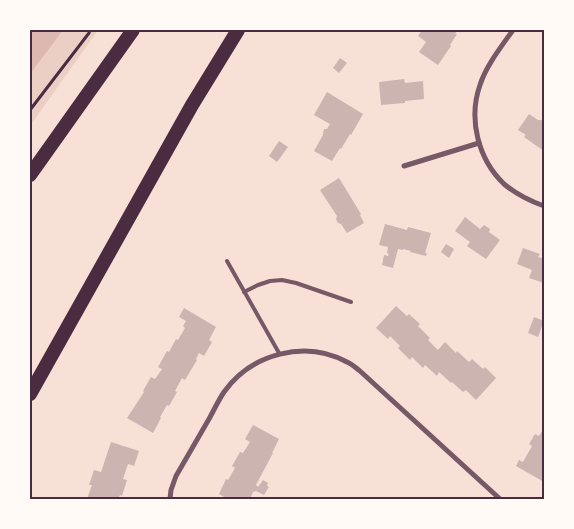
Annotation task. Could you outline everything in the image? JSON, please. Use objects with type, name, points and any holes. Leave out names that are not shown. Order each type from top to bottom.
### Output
[{"type":"highway","points":[[30,175],[133,30]]},
{"type":"highway","points":[[30,394],[192,105],[238,30]]},
{"type":"street","points":[[513,30],[484,74],[479,87],[475,108],[476,131],[484,157],[504,183],[517,194],[544,206]]},
{"type":"street","points":[[404,166],[479,143]]},
{"type":"street","points":[[170,499],[176,476],[224,392],[244,370],[262,359],[295,351],[314,351],[332,355],[346,361],[360,371],[500,499]]},
{"type":"lane","points":[[226,260],[279,354]]},
{"type":"lane","points":[[244,292],[258,285],[282,280],[351,302]]},
{"type":"path","points":[[30,110],[90,30]]},
{"type":"shaded area","points":[[30,30],[98,30],[30,126]]},
{"type":"shaded area","points":[[30,30],[63,30],[30,74]]},
{"type":"building","points":[[422,30],[458,30],[451,46],[438,65],[419,52],[426,42],[418,36]]},
{"type":"building","points":[[340,58],[347,63],[339,73],[333,68]]},
{"type":"building","points":[[404,79],[405,83],[423,81],[424,99],[381,105],[379,82]]},
{"type":"building","points":[[327,92],[363,114],[351,135],[332,161],[314,151],[323,135],[324,129],[327,129],[330,124],[314,115]]},
{"type":"building","points":[[529,114],[544,122],[544,151],[524,137],[526,135],[518,130]]},
{"type":"building","points":[[279,141],[288,147],[277,162],[269,156]]},
{"type":"building","points":[[339,178],[361,214],[364,223],[347,233],[341,224],[338,223],[337,216],[320,190]]},
{"type":"building","points":[[465,217],[480,229],[484,225],[490,229],[489,232],[500,240],[486,259],[467,246],[470,242],[455,231]]},
{"type":"building","points":[[385,224],[407,230],[408,227],[431,233],[425,253],[427,253],[426,256],[398,249],[393,268],[382,265],[384,255],[388,256],[389,254],[387,253],[388,247],[379,245]]},
{"type":"building","points":[[446,244],[454,249],[449,258],[441,252]]},
{"type":"building","points":[[523,248],[540,254],[538,257],[544,259],[544,283],[529,278],[532,270],[517,264]]},
{"type":"building","points":[[396,306],[420,324],[418,326],[430,338],[428,340],[438,350],[445,342],[469,362],[472,359],[483,369],[485,367],[496,378],[476,400],[466,390],[463,392],[439,372],[437,376],[425,365],[423,368],[412,357],[410,360],[398,348],[400,346],[390,336],[388,339],[376,328]]},
{"type":"building","points":[[184,308],[216,327],[209,340],[212,342],[204,356],[199,353],[185,380],[182,378],[175,391],[177,392],[169,406],[167,405],[153,433],[127,418],[144,392],[151,377],[155,379],[162,369],[158,367],[167,351],[169,352],[185,328],[183,326],[186,321],[179,317]]},
{"type":"building","points":[[534,317],[544,321],[538,337],[528,333]]},
{"type":"building","points":[[253,425],[279,439],[256,485],[258,487],[263,480],[268,483],[267,486],[269,487],[264,495],[256,491],[253,492],[250,499],[228,499],[219,494],[226,479],[228,480],[235,468],[232,466],[240,452],[243,453],[250,442],[245,439]]},
{"type":"building","points":[[544,428],[544,482],[516,466],[519,460],[523,462],[532,446],[529,444],[535,434],[539,436]]},
{"type":"building","points":[[111,442],[139,451],[134,466],[128,464],[123,479],[127,480],[122,496],[120,495],[118,499],[87,499],[92,485],[89,485],[94,470],[101,472]]}]
